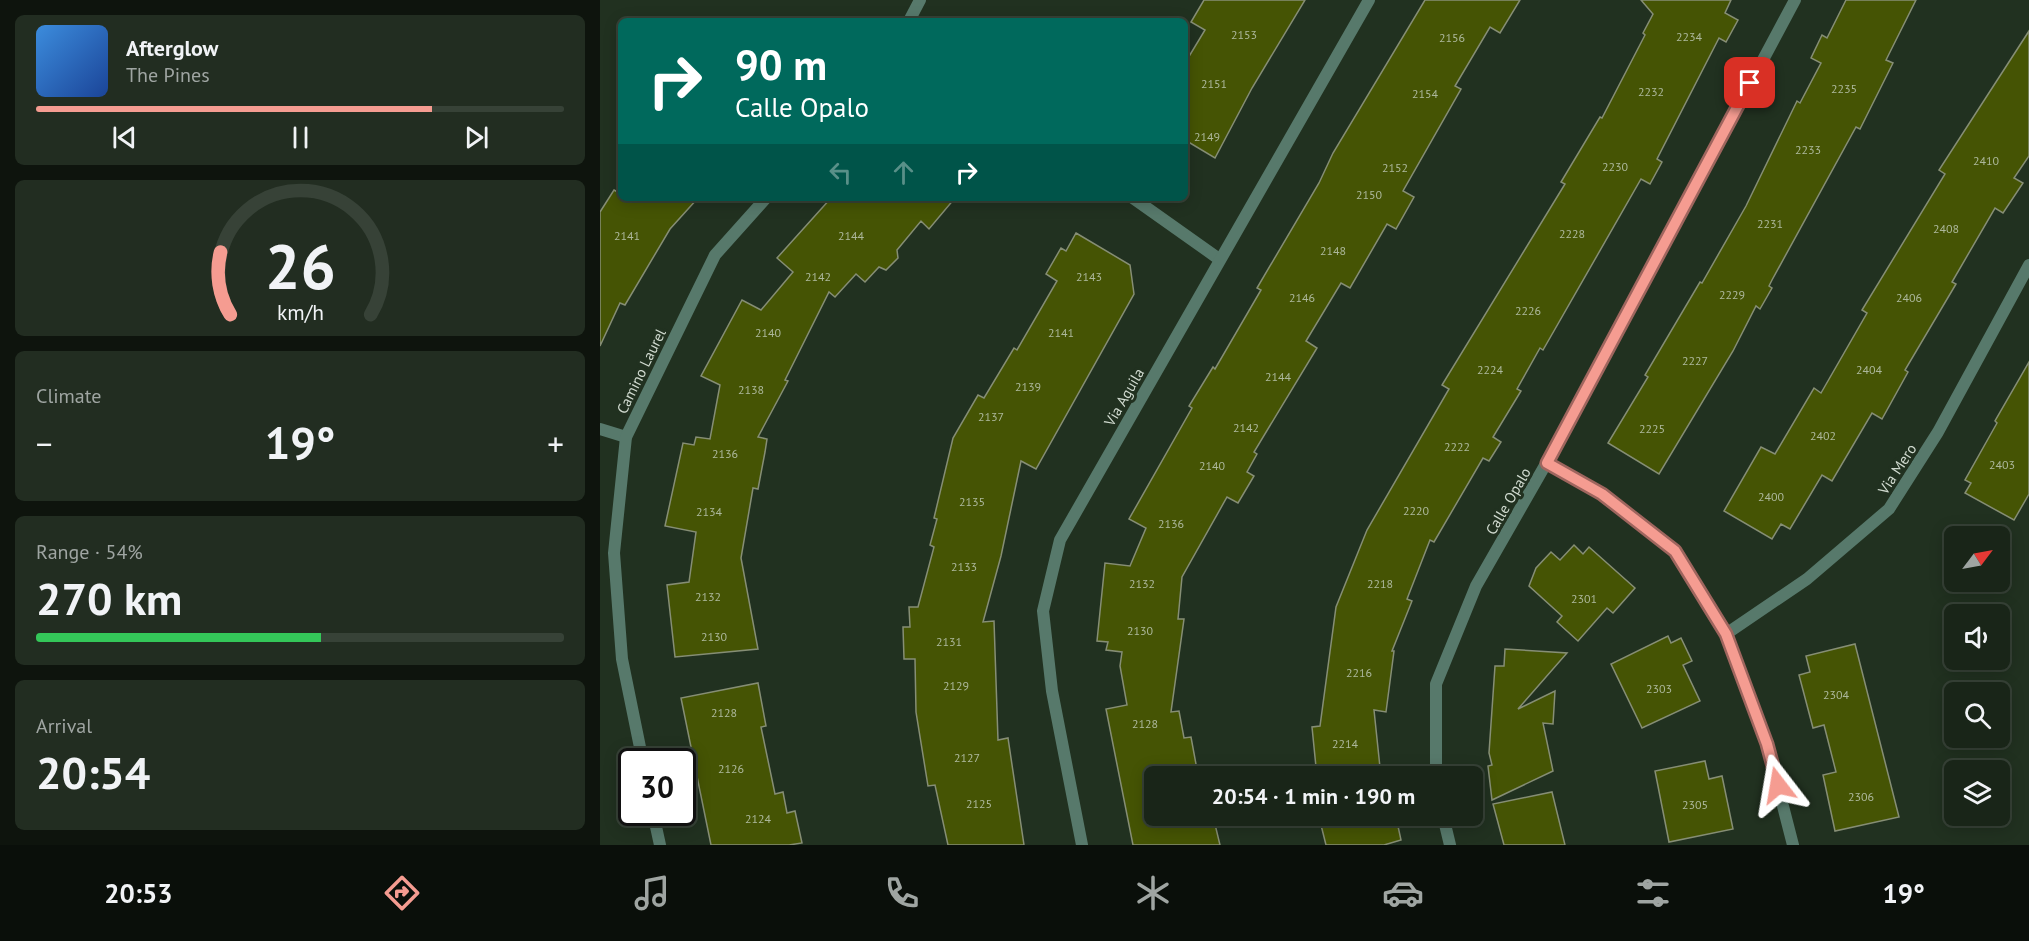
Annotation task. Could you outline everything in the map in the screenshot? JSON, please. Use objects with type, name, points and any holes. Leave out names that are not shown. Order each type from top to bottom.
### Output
[{"type":"street","points":[[911,18],[920,0]]},
{"type":"street","name":"Via Aguila","points":[[1083,845],[1052,692],[1043,611],[1060,540],[1369,0]]},
{"type":"street","name":"Calle Opalo","points":[[1436,766],[1436,684],[1476,586],[1547,463],[1795,0]]},
{"type":"street","name":"Camino Laurel","points":[[640,748],[622,659],[614,553],[626,437],[715,255],[763,201]]},
{"type":"street","points":[[1136,201],[1219,259]]},
{"type":"street","name":"Via Mero","points":[[1726,634],[1807,579],[1889,509],[1938,432],[2029,265]]},
{"type":"street","points":[[600,429],[626,437]]},
{"type":"street","points":[[1547,463],[1602,494],[1675,551],[1726,634],[1767,744],[1793,845]]},
{"type":"street","points":[[656,826],[660,845]]},
{"type":"street","points":[[1445,826],[1450,845]]},
{"type":"building","points":[[1204,0],[1305,0],[1252,88],[1215,158],[1188,142],[1188,58],[1205,30],[1191,22]]},
{"type":"building","points":[[1425,0],[1520,0],[1500,33],[1490,27],[1455,86],[1461,89],[1403,191],[1414,197],[1396,229],[1387,224],[1350,288],[1341,283],[1306,341],[1317,348],[1254,452],[1257,454],[1247,472],[1254,476],[1238,503],[1227,497],[1182,577],[1178,619],[1184,619],[1171,712],[1179,711],[1184,738],[1191,737],[1196,766],[1144,766],[1144,826],[1215,826],[1220,845],[1133,845],[1106,709],[1127,705],[1120,666],[1122,652],[1106,650],[1108,642],[1097,641],[1105,563],[1130,566],[1146,528],[1129,519],[1192,408],[1189,406],[1213,367],[1215,369],[1261,290],[1257,288],[1319,183],[1333,153]]},
{"type":"building","points":[[1641,0],[1731,0],[1725,13],[1738,20],[1726,42],[1719,38],[1657,159],[1662,162],[1650,184],[1641,179],[1543,350],[1540,348],[1517,389],[1521,391],[1493,437],[1501,442],[1489,461],[1483,458],[1434,542],[1430,540],[1407,599],[1412,601],[1392,651],[1394,651],[1386,712],[1374,710],[1380,766],[1316,766],[1312,727],[1320,726],[1336,607],[1367,530],[1449,389],[1442,385],[1565,184],[1561,182],[1600,117],[1602,118],[1645,35],[1643,33],[1653,14]]},
{"type":"building","points":[[1846,0],[1916,0],[1886,60],[1893,63],[1860,129],[1856,127],[1772,280],[1769,286],[1772,288],[1760,309],[1756,306],[1733,351],[1659,474],[1608,443],[1648,377],[1645,375],[1746,206],[1797,101],[1800,103],[1821,63],[1811,58],[1822,35],[1827,38]]},
{"type":"building","points":[[2029,31],[2029,156],[2014,178],[2023,183],[2003,213],[1995,208],[1952,282],[1956,284],[1905,370],[1908,372],[1882,419],[1872,413],[1832,481],[1822,475],[1790,529],[1781,524],[1772,539],[1724,511],[1761,447],[1775,454],[1814,388],[1821,393],[1867,313],[1862,310],[1945,174],[1939,170]]},
{"type":"building","points":[[614,190],[618,192],[618,201],[695,201],[670,229],[625,305],[620,303],[600,346],[600,212]]},
{"type":"building","points":[[828,201],[952,201],[929,229],[921,221],[897,250],[898,258],[886,270],[879,267],[865,282],[856,274],[835,297],[829,292],[785,380],[788,381],[758,437],[767,439],[758,489],[753,488],[741,558],[758,649],[675,657],[667,585],[689,582],[696,532],[665,526],[683,443],[694,445],[696,437],[710,439],[720,385],[701,376],[742,300],[761,310],[793,272],[777,258]]},
{"type":"building","points":[[1076,233],[1130,265],[1134,294],[1036,469],[1021,461],[1001,556],[983,622],[994,621],[998,740],[1008,738],[1024,845],[948,845],[935,785],[928,786],[916,712],[915,659],[904,659],[903,627],[910,627],[909,607],[918,607],[934,547],[930,545],[937,519],[934,518],[953,438],[978,395],[984,398],[1014,348],[1017,350],[1057,281],[1046,274],[1061,248],[1066,251]]},
{"type":"building","points":[[2029,362],[2029,494],[2014,520],[1965,493],[1971,483],[1965,480]]},
{"type":"building","points":[[1574,545],[1583,554],[1589,547],[1635,588],[1613,613],[1607,608],[1578,641],[1557,622],[1562,616],[1529,586],[1536,568],[1551,552],[1560,560]]},
{"type":"building","points":[[1668,636],[1671,643],[1681,638],[1692,661],[1683,665],[1700,701],[1642,728],[1611,664]]},
{"type":"building","points":[[1855,644],[1899,817],[1835,831],[1823,775],[1836,772],[1824,725],[1813,728],[1799,675],[1810,672],[1806,656]]},
{"type":"building","points":[[1505,649],[1567,653],[1518,709],[1555,691],[1553,724],[1543,723],[1553,771],[1492,800],[1488,766],[1492,765],[1489,753],[1495,666],[1504,666]]},
{"type":"building","points":[[758,683],[766,726],[761,727],[775,794],[783,792],[787,813],[795,811],[802,843],[711,845],[696,772],[696,748],[691,748],[681,698]]},
{"type":"building","points":[[1705,761],[1709,779],[1722,776],[1733,829],[1669,842],[1655,771]]},
{"type":"building","points":[[1552,792],[1565,845],[1504,845],[1493,804]]},
{"type":"building","points":[[1321,826],[1398,826],[1401,840],[1384,845],[1326,845]]},
{"type":"route","points":[[1750,83],[1547,463],[1588,484],[1675,551],[1726,634],[1767,744],[1778,785]]}]
